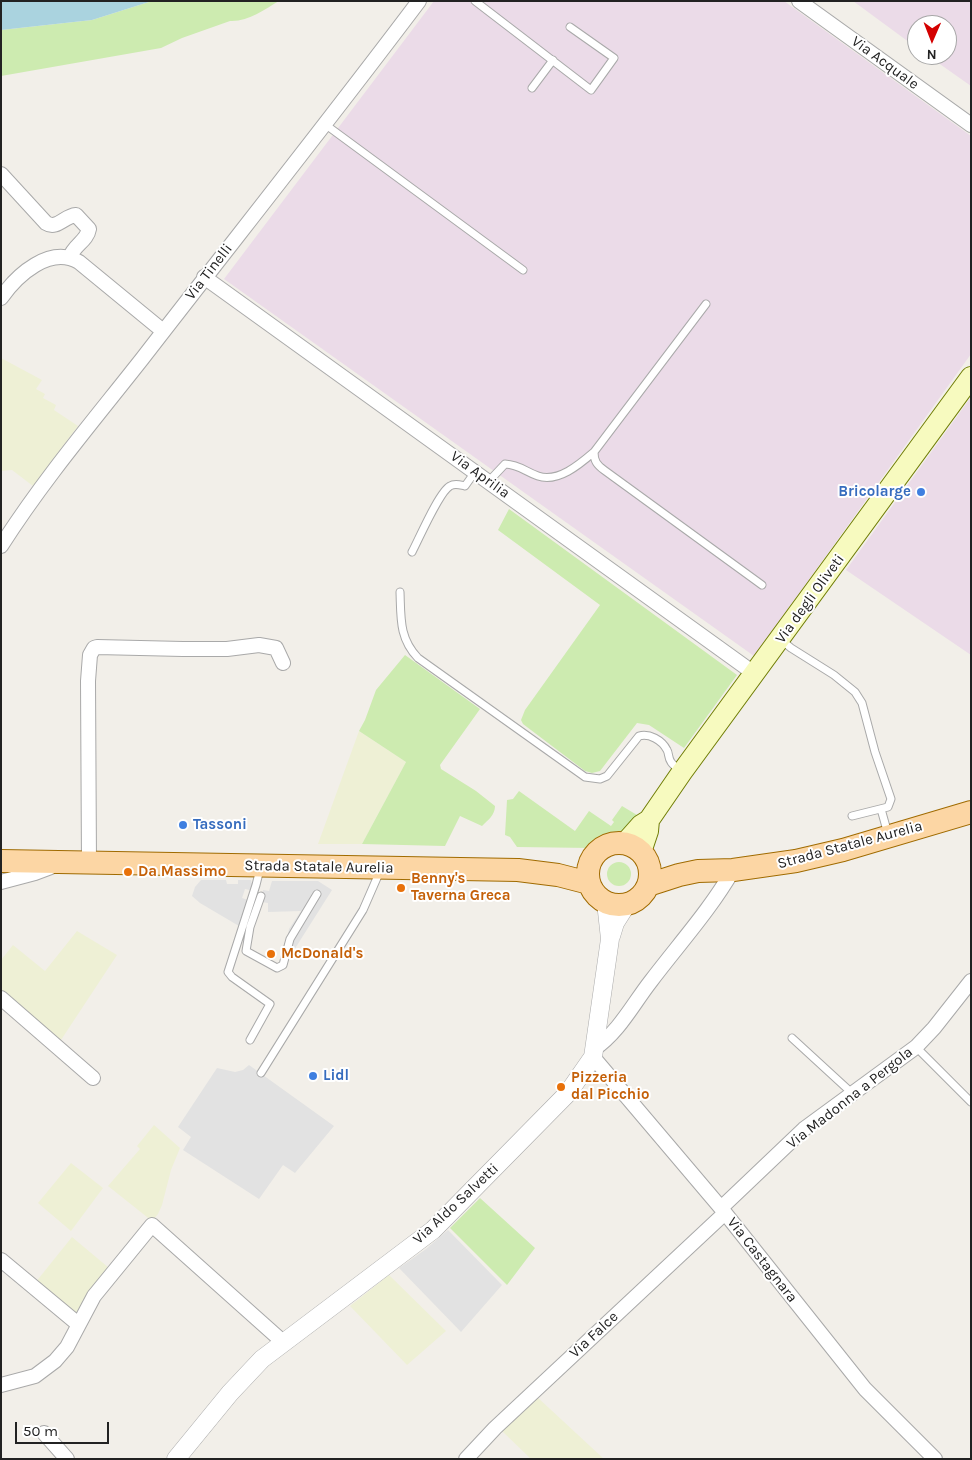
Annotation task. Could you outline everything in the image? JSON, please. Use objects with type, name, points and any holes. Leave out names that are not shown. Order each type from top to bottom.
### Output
[{"type":"main road","name":"Via degli Oliveti","points":[[638,852],[648,831],[649,820],[682,772],[755,674],[798,610],[971,377]]},
{"type":"main road","name":"Strada Statale Aurelia","points":[[616,903],[636,900],[648,886],[679,875],[698,871],[734,870],[796,861],[843,850],[971,812]]},
{"type":"main road","name":"Strada Statale Aurelia","points":[[518,870],[592,859],[598,851],[616,843],[698,871]]},
{"type":"main road","points":[[638,852],[650,878],[648,886]]},
{"type":"main road","points":[[592,859],[588,875],[590,883],[599,897],[616,903]]},
{"type":"main road","name":"Strada Statale Aurelia","points":[[1,861],[518,870],[558,875],[590,883]]},
{"type":"street","name":"Via Tinelli","points":[[1,546],[41,489],[204,277],[326,125],[419,1]]},
{"type":"street","name":"Via Acquale","points":[[799,1],[971,124]]},
{"type":"street","points":[[1,174],[50,226],[55,226],[72,215],[76,215],[90,229],[87,236],[72,251],[70,257]]},
{"type":"street","points":[[1,298],[10,285],[44,260],[57,256],[70,257],[79,262],[164,331]]},
{"type":"street","name":"Via Aprilia","points":[[204,277],[755,674]]},
{"type":"street","points":[[89,864],[88,681],[91,651],[97,647],[227,649],[259,645],[276,648],[283,663]]},
{"type":"street","points":[[1,882],[35,873],[61,863]]},
{"type":"street","points":[[594,1053],[619,1025],[719,894],[734,870]]},
{"type":"street","name":"Via Aldo Salvetti","points":[[176,1459],[236,1386],[262,1359],[433,1230],[568,1093],[594,1053],[616,903]]},
{"type":"street","name":"Via Madonna a Pergola","points":[[723,1210],[804,1129],[916,1047],[934,1028],[971,981]]},
{"type":"street","points":[[1,998],[93,1078]]},
{"type":"street","name":"Via Castagnara","points":[[594,1053],[723,1210],[865,1389],[935,1459]]},
{"type":"street","name":"Via Falce","points":[[466,1459],[501,1422],[723,1210]]},
{"type":"street","points":[[1,1384],[34,1376],[55,1360],[66,1348],[94,1296],[152,1225],[283,1342]]},
{"type":"street","points":[[1,1260],[78,1324]]},
{"type":"street","points":[[44,1433],[67,1459]]},
{"type":"lane","points":[[475,1],[591,90],[614,58],[570,27]]},
{"type":"lane","points":[[532,88],[553,60]]},
{"type":"lane","points":[[326,125],[523,270]]},
{"type":"lane","points":[[489,481],[505,464],[516,465],[539,477],[550,477],[566,472],[594,452],[706,304]]},
{"type":"lane","points":[[594,452],[594,459],[604,470],[762,585]]},
{"type":"lane","points":[[412,552],[436,505],[448,487],[456,484],[465,486],[476,472]]},
{"type":"lane","points":[[400,592],[401,620],[406,641],[409,648],[418,658],[585,777],[592,779],[607,776],[639,736],[645,734],[650,735],[664,746],[668,751],[672,764],[682,772]]},
{"type":"lane","points":[[780,639],[791,648],[834,674],[855,692],[862,703],[875,752],[891,799],[888,807],[852,816]]},
{"type":"lane","points":[[881,809],[889,836]]},
{"type":"lane","points":[[250,1040],[270,1004],[232,978],[228,972],[256,885],[260,866]]},
{"type":"lane","points":[[261,1073],[363,910],[381,868]]},
{"type":"lane","points":[[261,896],[250,927],[246,951],[280,968],[283,965],[290,939],[317,894]]},
{"type":"lane","points":[[792,1038],[854,1094]]},
{"type":"lane","points":[[916,1047],[971,1102]]},
{"type":"shaded area","points":[[434,1],[784,1],[971,136],[971,354],[754,656],[224,279]]},
{"type":"shaded area","points":[[853,1],[971,1],[971,86],[941,65],[957,65],[957,15],[907,15],[907,41]]},
{"type":"shaded area","points":[[971,397],[971,655],[846,570]]},
{"type":"shaded area","points":[[201,880],[226,880],[227,884],[238,884],[238,880],[251,880],[250,890],[245,889],[242,898],[248,900],[239,926],[200,903],[192,896],[195,887]]},
{"type":"shaded area","points":[[272,881],[318,881],[332,890],[289,958],[284,956],[289,929],[301,911],[268,912],[268,903],[262,902],[263,890],[269,891]]},
{"type":"shaded area","points":[[249,1065],[334,1126],[295,1173],[283,1165],[259,1199],[183,1150],[191,1137],[178,1127],[217,1068],[235,1072],[243,1070]]},
{"type":"shaded area","points":[[448,1230],[502,1285],[461,1332],[399,1268],[426,1249]]},
{"type":"green space","points":[[152,1],[279,1],[250,17],[230,21],[182,38],[161,48],[1,76],[1,30],[92,20]]},
{"type":"green space","points":[[1,358],[42,380],[36,389],[45,394],[43,398],[56,405],[54,410],[78,426],[33,486],[12,470],[1,471]]},
{"type":"green space","points":[[509,509],[737,675],[684,748],[649,725],[637,723],[600,771],[592,773],[585,771],[523,724],[521,720],[525,710],[600,605],[498,530]]},
{"type":"green space","points":[[405,655],[480,709],[440,765],[441,769],[476,791],[495,806],[495,809],[491,817],[482,826],[460,816],[445,846],[362,844],[406,762],[359,731],[376,690]]},
{"type":"green space","points":[[359,731],[406,762],[362,844],[318,844]]},
{"type":"green space","points":[[519,791],[575,831],[589,811],[611,826],[614,822],[612,820],[622,806],[637,815],[624,834],[600,840],[591,848],[517,847],[510,837],[505,835],[507,800],[513,799]]},
{"type":"green space","points":[[619,862],[628,865],[631,874],[628,883],[619,886],[610,883],[607,874],[610,865]]},
{"type":"green space","points":[[77,931],[117,955],[59,1043],[1,994],[1,960],[13,945],[45,971]]},
{"type":"green space","points":[[154,1125],[180,1148],[171,1170],[162,1205],[152,1221],[108,1186],[140,1149],[137,1146]]},
{"type":"green space","points":[[71,1163],[103,1188],[71,1231],[38,1203]]},
{"type":"green space","points":[[480,1198],[535,1248],[507,1285],[450,1228]]},
{"type":"green space","points":[[72,1237],[109,1268],[75,1316],[35,1283]]},
{"type":"green space","points":[[389,1275],[446,1331],[407,1365],[350,1306]]},
{"type":"green space","points":[[536,1396],[604,1459],[531,1459],[502,1431]]},
{"type":"water","points":[[1,1],[152,1],[92,20],[1,30]]},
{"type":"place","name":"Bricolarge","points":[[921,492]]},
{"type":"place","name":"Tassoni","points":[[183,825]]},
{"type":"place","name":"Da Massimo","points":[[128,872]]},
{"type":"place","name":"Benny's Taverna Greca","points":[[401,888]]},
{"type":"place","name":"McDonald's","points":[[271,954]]},
{"type":"place","name":"Lidl","points":[[313,1076]]},
{"type":"place","name":"Pizzeria dal Picchio","points":[[561,1087]]}]
